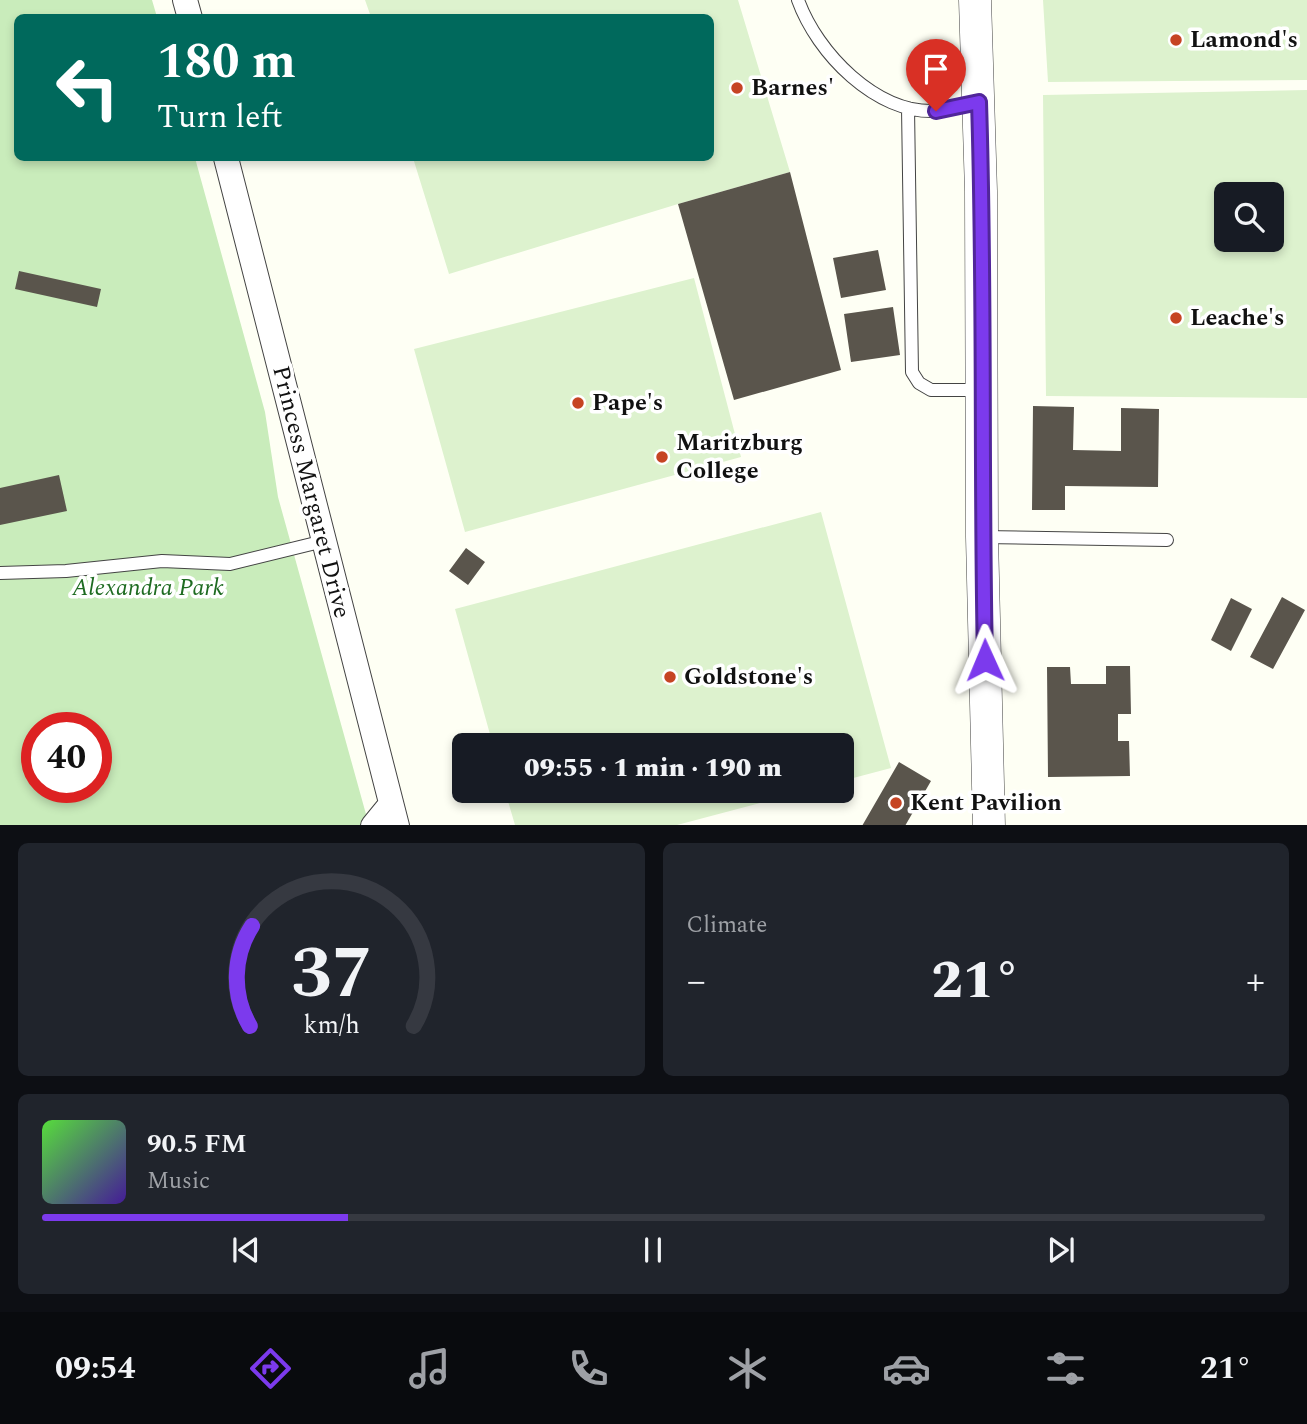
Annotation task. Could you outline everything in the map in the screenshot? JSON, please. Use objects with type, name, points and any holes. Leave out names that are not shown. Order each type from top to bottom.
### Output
[{"type":"street","points":[[975,0],[981,191],[982,537],[989,825]]},
{"type":"street","name":"Princess Margaret Drive","points":[[227,161],[394,815]]},
{"type":"street","points":[[373,825],[394,815]]},
{"type":"lane","points":[[798,0],[802,12],[825,49],[838,65],[870,91],[908,108],[936,111],[979,102]]},
{"type":"lane","points":[[908,108],[912,372],[919,383],[931,390],[982,390]]},
{"type":"lane","points":[[982,537],[1167,540]]},
{"type":"lane","points":[[0,573],[66,571],[162,561],[230,564],[324,541]]},
{"type":"green space","name":"Alexandra Park","points":[[0,0],[152,0],[156,14],[14,14],[14,161],[196,161],[265,412],[278,497],[369,825],[0,825]]},
{"type":"green space","name":"Barnes'","points":[[365,0],[738,0],[790,172],[449,274],[414,161],[714,161],[714,14],[370,14]]},
{"type":"green space","name":"Lamond's","points":[[1043,0],[1307,0],[1307,80],[1048,82]]},
{"type":"green space","name":"Leache's","points":[[1307,90],[1307,398],[1046,396],[1043,95]]},
{"type":"green space","name":"Pape's","points":[[694,278],[741,457],[465,532],[414,349]]},
{"type":"green space","name":"Goldstone's","points":[[821,512],[891,768],[854,778],[854,733],[490,733],[455,609]]},
{"type":"green space","points":[[509,803],[760,803],[677,825],[515,825]]},
{"type":"building","points":[[790,172],[841,370],[734,400],[678,204]]},
{"type":"building","points":[[878,250],[886,290],[841,298],[833,258]]},
{"type":"building","points":[[19,271],[101,289],[97,307],[15,289]]},
{"type":"building","points":[[893,307],[900,355],[851,362],[844,314]]},
{"type":"building","points":[[1033,406],[1074,407],[1073,450],[1121,451],[1121,408],[1159,409],[1158,487],[1065,486],[1065,510],[1032,510]]},
{"type":"building","points":[[59,475],[67,511],[0,525],[0,488]]},
{"type":"building","points":[[466,548],[485,562],[468,585],[449,571]]},
{"type":"building","points":[[1282,597],[1305,610],[1273,669],[1250,657]]},
{"type":"building","points":[[1231,598],[1252,609],[1231,651],[1211,640]]},
{"type":"building","points":[[1106,666],[1130,666],[1131,714],[1118,714],[1118,741],[1129,741],[1130,776],[1048,777],[1047,667],[1070,667],[1071,684],[1106,684]]},
{"type":"building","name":"Kent Pavilion","points":[[899,762],[931,781],[906,825],[863,825]]},
{"type":"place","name":"Lamond's","points":[[1176,40]]},
{"type":"place","name":"Barnes'","points":[[737,88]]},
{"type":"place","name":"Leache's","points":[[1176,318]]},
{"type":"place","name":"Pape's","points":[[578,403]]},
{"type":"place","name":"Maritzburg College","points":[[662,457]]},
{"type":"place","name":"Goldstone's","points":[[670,677]]},
{"type":"place","name":"Kent Pavilion","points":[[896,803]]},
{"type":"route","points":[[936,111],[979,102],[985,660]]}]
